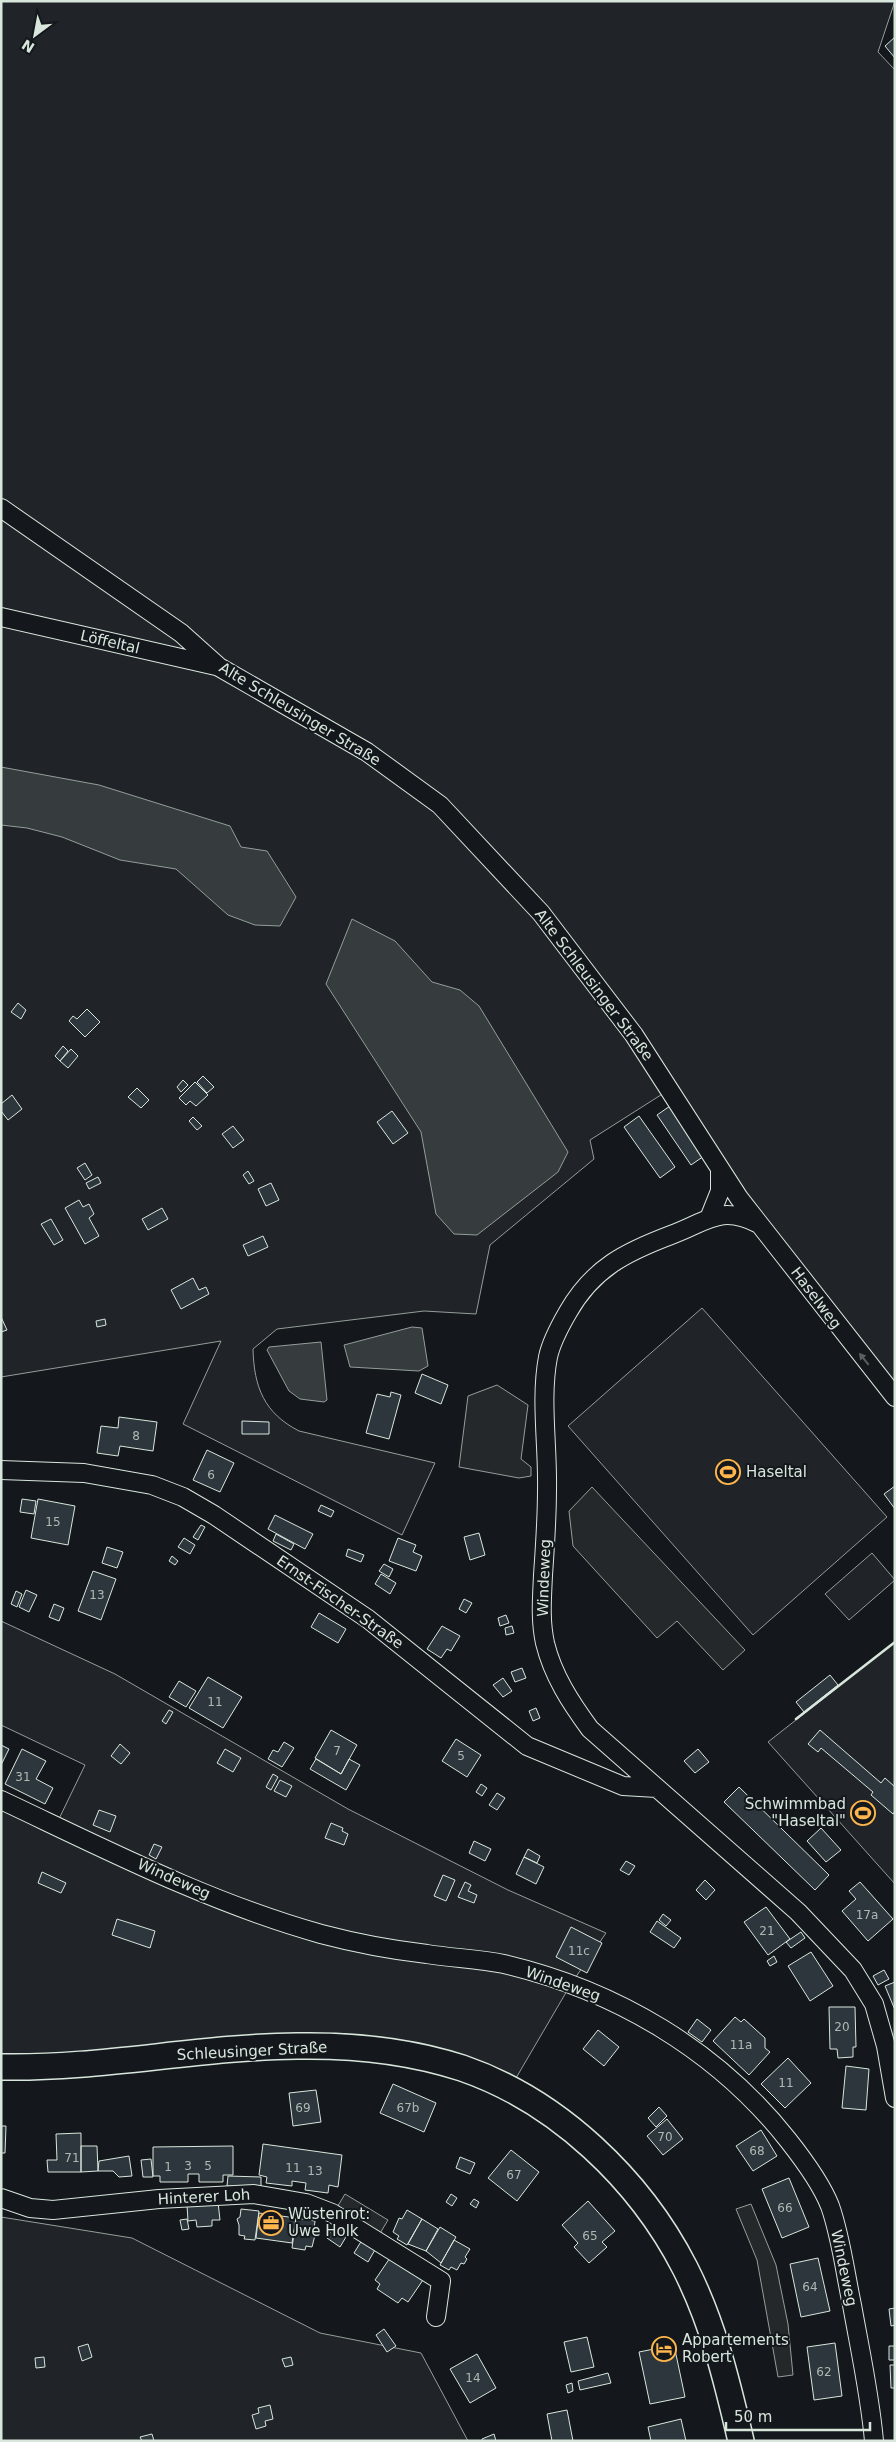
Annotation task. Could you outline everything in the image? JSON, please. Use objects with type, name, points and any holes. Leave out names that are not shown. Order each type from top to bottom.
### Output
[{"type":"main road","name":"Schleusinger Straße","points":[[1,2067],[297,2046],[364,2048],[413,2056],[463,2069],[509,2090],[555,2117],[615,2168],[643,2201],[668,2237],[685,2269],[722,2360],[741,2441]]},
{"type":"street","name":"Alte Schleusinger Straße","points":[[1,508],[173,627],[219,667],[367,752],[440,805],[541,913],[634,1035],[739,1198]]},
{"type":"street","name":"Löffeltal","points":[[1,617],[219,667]]},
{"type":"street","points":[[720,1170],[720,1191],[710,1216],[740,1216],[761,1224]]},
{"type":"street","name":"Haselweg","points":[[739,1198],[895,1396]]},
{"type":"street","name":"Windeweg","points":[[710,1216],[692,1228],[630,1251],[595,1276],[568,1311],[548,1356],[546,1399],[547,1487],[541,1620],[545,1644],[566,1695],[590,1729],[798,1912],[853,1970],[874,2004],[886,2046],[895,2098]]},
{"type":"street","name":"Ernst-Fischer-Straße","points":[[1,1470],[84,1474],[152,1485],[183,1497],[214,1515],[368,1619],[527,1746],[623,1786],[657,1788]]},
{"type":"street","name":"Windeweg","points":[[1,1800],[208,1895],[322,1934],[421,1954],[502,1964],[549,1977],[598,1994],[678,2036],[712,2063],[774,2122],[800,2156],[829,2203],[839,2240],[864,2372],[874,2441]]},
{"type":"street","name":"Hinterer Loh","points":[[1,2198],[30,2208],[53,2210],[159,2199],[254,2194],[306,2202],[332,2213],[441,2281],[436,2317]]},
{"type":"shaded area","points":[[1,1],[895,1],[878,52],[895,70],[895,1388],[664,1093],[590,1140],[594,1159],[490,1245],[476,1314],[424,1311],[277,1329],[253,1349],[256,1375],[263,1398],[277,1416],[287,1424],[299,1431],[435,1463],[402,1535],[183,1424],[221,1341],[1,1377]]},
{"type":"shaded area","points":[[1,767],[99,785],[230,826],[241,847],[267,851],[296,897],[280,926],[255,925],[228,915],[176,869],[120,860],[62,837],[27,828],[1,825]]},
{"type":"shaded area","points":[[352,919],[395,941],[432,982],[460,990],[479,1006],[568,1152],[558,1172],[477,1235],[454,1234],[436,1214],[421,1132],[326,984]]},
{"type":"shaded area","name":"Haseltal","points":[[702,1308],[887,1517],[753,1635],[568,1426]]},
{"type":"shaded area","points":[[412,1327],[422,1328],[428,1366],[419,1371],[350,1367],[344,1345]]},
{"type":"shaded area","points":[[321,1342],[327,1400],[324,1402],[300,1399],[289,1391],[267,1350],[269,1347]]},
{"type":"shaded area","points":[[497,1385],[528,1405],[521,1459],[531,1467],[531,1476],[519,1478],[459,1467],[468,1396]]},
{"type":"shaded area","points":[[592,1487],[745,1650],[723,1670],[677,1621],[657,1638],[573,1546],[569,1511]]},
{"type":"shaded area","points":[[872,1553],[895,1580],[849,1620],[825,1594]]},
{"type":"shaded area","points":[[1,1621],[115,1674],[348,1809],[508,1890],[606,1933],[571,1984],[509,2090],[364,2048],[1,2067],[1,1800],[56,1825],[85,1765],[1,1725]]},
{"type":"shaded area","name":"Schwimmbad \"Haseltal\"","points":[[895,1642],[895,1884],[768,1742]]},
{"type":"shaded area","points":[[345,2194],[388,2220],[379,2235],[336,2209]]},
{"type":"shaded area","points":[[751,2204],[776,2265],[788,2324],[793,2375],[778,2377],[757,2260],[736,2209]]},
{"type":"shaded area","points":[[1,2217],[132,2238],[320,2333],[421,2353],[468,2441],[1,2441]]},
{"type":"building","points":[[895,37],[895,58],[885,46]]},
{"type":"building","points":[[18,1003],[26,1010],[21,1019],[11,1012]]},
{"type":"building","points":[[87,1009],[100,1022],[85,1037],[69,1021],[73,1016],[77,1019]]},
{"type":"building","points":[[63,1046],[68,1051],[60,1061],[55,1056]]},
{"type":"building","points":[[71,1049],[78,1056],[68,1068],[60,1061]]},
{"type":"building","points":[[203,1076],[214,1087],[207,1093],[197,1082]]},
{"type":"building","points":[[183,1080],[188,1085],[181,1092],[177,1087]]},
{"type":"building","points":[[195,1082],[208,1095],[196,1106],[190,1101],[186,1105],[179,1098]]},
{"type":"building","points":[[137,1088],[149,1100],[141,1108],[128,1097]]},
{"type":"building","points":[[12,1095],[22,1109],[8,1120],[1,1111],[1,1104]]},
{"type":"building","points":[[670,1106],[704,1156],[691,1165],[657,1115]]},
{"type":"building","points":[[392,1111],[408,1133],[393,1144],[377,1122]]},
{"type":"building","points":[[639,1116],[675,1167],[660,1178],[624,1127]]},
{"type":"building","points":[[193,1117],[202,1126],[197,1130],[189,1121]]},
{"type":"building","points":[[233,1126],[244,1140],[233,1148],[222,1134]]},
{"type":"building","points":[[85,1163],[92,1175],[85,1180],[77,1168]]},
{"type":"building","points":[[248,1171],[254,1181],[249,1184],[243,1175]]},
{"type":"building","points":[[98,1177],[101,1183],[89,1189],[86,1183]]},
{"type":"building","points":[[271,1183],[279,1200],[266,1206],[258,1189]]},
{"type":"building","points":[[79,1200],[83,1207],[89,1204],[94,1214],[89,1218],[99,1236],[85,1244],[65,1208]]},
{"type":"building","points":[[162,1208],[168,1219],[148,1230],[142,1219]]},
{"type":"building","points":[[51,1219],[63,1240],[54,1245],[41,1224]]},
{"type":"building","points":[[263,1236],[268,1247],[248,1256],[243,1245]]},
{"type":"building","points":[[193,1278],[199,1290],[206,1287],[209,1294],[181,1309],[171,1290]]},
{"type":"building","points":[[1,1317],[7,1330],[1,1332]]},
{"type":"building","points":[[105,1319],[106,1325],[97,1327],[96,1321]]},
{"type":"building","points":[[422,1374],[448,1385],[441,1404],[415,1393]]},
{"type":"building","points":[[391,1392],[401,1395],[389,1439],[366,1433],[377,1394],[390,1397]]},
{"type":"building","points":[[119,1417],[157,1422],[153,1451],[120,1446],[118,1456],[97,1453],[101,1426],[118,1428]]},
{"type":"building","points":[[242,1421],[269,1422],[269,1434],[242,1434]]},
{"type":"building","points":[[207,1450],[234,1463],[220,1492],[193,1480]]},
{"type":"building","points":[[895,1486],[895,1509],[884,1494]]},
{"type":"building","points":[[22,1499],[36,1501],[34,1514],[20,1512]]},
{"type":"building","points":[[38,1499],[75,1506],[68,1545],[31,1538]]},
{"type":"building","points":[[321,1505],[334,1511],[331,1517],[318,1511]]},
{"type":"building","points":[[275,1515],[313,1534],[305,1549],[268,1529]]},
{"type":"building","points":[[201,1525],[205,1527],[198,1540],[193,1537]]},
{"type":"building","points":[[479,1533],[485,1555],[470,1560],[464,1537]]},
{"type":"building","points":[[276,1534],[294,1544],[291,1550],[273,1541]]},
{"type":"building","points":[[184,1538],[195,1545],[190,1554],[178,1547]]},
{"type":"building","points":[[398,1538],[416,1545],[413,1552],[422,1556],[416,1571],[389,1561]]},
{"type":"building","points":[[107,1547],[123,1552],[117,1568],[102,1563]]},
{"type":"building","points":[[348,1549],[364,1555],[361,1562],[346,1556]]},
{"type":"building","points":[[172,1556],[178,1561],[175,1565],[169,1561]]},
{"type":"building","points":[[384,1564],[393,1569],[389,1577],[379,1571]]},
{"type":"building","points":[[93,1571],[116,1579],[101,1620],[78,1611]]},
{"type":"building","points":[[381,1574],[396,1583],[390,1594],[375,1584]]},
{"type":"building","points":[[26,1590],[37,1595],[29,1612],[19,1607]]},
{"type":"building","points":[[16,1591],[22,1594],[17,1607],[11,1604]]},
{"type":"building","points":[[464,1599],[472,1603],[466,1613],[459,1609]]},
{"type":"building","points":[[54,1604],[64,1608],[59,1621],[49,1617]]},
{"type":"building","points":[[319,1613],[346,1629],[338,1643],[311,1627]]},
{"type":"building","points":[[506,1615],[509,1623],[500,1626],[498,1618]]},
{"type":"building","points":[[442,1626],[460,1636],[451,1651],[447,1649],[441,1658],[427,1649]]},
{"type":"building","points":[[512,1626],[514,1633],[506,1635],[505,1628]]},
{"type":"building","points":[[522,1668],[526,1678],[515,1682],[511,1672]]},
{"type":"building","points":[[830,1675],[838,1685],[804,1712],[796,1702]]},
{"type":"building","points":[[208,1677],[242,1697],[223,1728],[189,1708]]},
{"type":"building","points":[[503,1678],[512,1691],[503,1697],[493,1685]]},
{"type":"building","points":[[179,1681],[196,1691],[186,1707],[169,1697]]},
{"type":"building","points":[[536,1708],[540,1718],[533,1721],[529,1711]]},
{"type":"building","points":[[169,1710],[173,1712],[166,1724],[162,1721]]},
{"type":"building","points":[[331,1730],[357,1745],[341,1774],[315,1758]]},
{"type":"building","points":[[820,1730],[881,1783],[885,1778],[895,1787],[895,1811],[893,1814],[871,1795],[873,1792],[821,1748],[818,1752],[808,1744]]},
{"type":"building","points":[[456,1739],[481,1755],[467,1777],[442,1761]]},
{"type":"building","points":[[284,1742],[294,1748],[282,1767],[268,1759],[273,1750],[278,1752]]},
{"type":"building","points":[[120,1744],[130,1753],[121,1764],[111,1756]]},
{"type":"building","points":[[1,1745],[9,1749],[1,1765]]},
{"type":"building","points":[[22,1749],[46,1761],[36,1779],[53,1788],[45,1804],[5,1784]]},
{"type":"building","points":[[225,1749],[241,1758],[233,1772],[217,1763]]},
{"type":"building","points":[[698,1749],[709,1762],[695,1773],[684,1761]]},
{"type":"building","points":[[316,1759],[341,1774],[349,1759],[360,1765],[346,1790],[310,1769]]},
{"type":"building","points":[[273,1774],[278,1777],[271,1790],[266,1787]]},
{"type":"building","points":[[280,1780],[292,1786],[286,1797],[274,1791]]},
{"type":"building","points":[[481,1784],[487,1788],[482,1796],[476,1792]]},
{"type":"building","points":[[739,1787],[829,1875],[815,1890],[724,1802]]},
{"type":"building","points":[[497,1793],[505,1798],[497,1810],[489,1805]]},
{"type":"building","points":[[99,1810],[116,1816],[110,1832],[93,1825]]},
{"type":"building","points":[[331,1823],[343,1828],[342,1831],[348,1834],[344,1845],[325,1838]]},
{"type":"building","points":[[821,1828],[841,1850],[826,1862],[807,1841]]},
{"type":"building","points":[[474,1841],[491,1849],[485,1861],[469,1853]]},
{"type":"building","points":[[154,1844],[162,1847],[156,1859],[149,1855]]},
{"type":"building","points":[[528,1849],[540,1856],[537,1863],[524,1857]]},
{"type":"building","points":[[524,1857],[544,1867],[536,1884],[516,1874]]},
{"type":"building","points":[[626,1861],[635,1866],[629,1875],[620,1870]]},
{"type":"building","points":[[42,1872],[66,1883],[61,1893],[38,1883]]},
{"type":"building","points":[[443,1875],[455,1880],[446,1901],[434,1896]]},
{"type":"building","points":[[705,1880],[715,1890],[706,1900],[696,1890]]},
{"type":"building","points":[[465,1882],[471,1885],[468,1891],[477,1895],[474,1903],[458,1897]]},
{"type":"building","points":[[860,1882],[893,1919],[868,1941],[842,1911],[856,1899],[849,1891]]},
{"type":"building","points":[[766,1907],[790,1939],[768,1955],[744,1922]]},
{"type":"building","points":[[663,1914],[671,1920],[666,1926],[659,1920]]},
{"type":"building","points":[[117,1919],[155,1931],[150,1948],[112,1935]]},
{"type":"building","points":[[657,1921],[681,1938],[674,1948],[650,1932]]},
{"type":"building","points":[[571,1927],[602,1943],[587,1973],[556,1957]]},
{"type":"building","points":[[801,1932],[805,1938],[791,1948],[786,1942]]},
{"type":"building","points":[[811,1952],[833,1986],[810,2001],[788,1966]]},
{"type":"building","points":[[774,1956],[777,1962],[770,1966],[767,1961]]},
{"type":"building","points":[[884,1970],[889,1979],[878,1985],[873,1976]]},
{"type":"building","points":[[895,1982],[895,2010],[885,1986]]},
{"type":"building","points":[[829,2007],[855,2007],[856,2047],[853,2047],[853,2057],[838,2058],[837,2049],[830,2049]]},
{"type":"building","points":[[735,2017],[741,2022],[744,2019],[765,2038],[765,2048],[770,2052],[749,2075],[713,2041]]},
{"type":"building","points":[[697,2019],[711,2030],[702,2042],[688,2032]]},
{"type":"building","points":[[598,2030],[619,2047],[604,2066],[583,2049]]},
{"type":"building","points":[[788,2058],[811,2083],[785,2108],[761,2084]]},
{"type":"building","points":[[846,2066],[869,2069],[866,2110],[842,2108]]},
{"type":"building","points":[[393,2084],[436,2103],[424,2132],[380,2113]]},
{"type":"building","points":[[316,2090],[321,2122],[293,2126],[289,2093]]},
{"type":"building","points":[[659,2107],[667,2116],[656,2127],[648,2118]]},
{"type":"building","points":[[667,2119],[683,2139],[663,2155],[647,2136]]},
{"type":"building","points":[[1,2126],[6,2126],[5,2153],[1,2153]]},
{"type":"building","points":[[761,2130],[777,2156],[753,2171],[736,2146]]},
{"type":"building","points":[[81,2133],[81,2172],[48,2172],[47,2160],[57,2160],[56,2134]]},
{"type":"building","points":[[263,2144],[342,2155],[338,2187],[329,2185],[328,2193],[305,2190],[306,2183],[292,2181],[292,2186],[266,2183],[267,2177],[259,2175]]},
{"type":"building","points":[[81,2146],[97,2146],[98,2171],[81,2172]]},
{"type":"building","points":[[233,2146],[233,2175],[223,2175],[223,2182],[199,2182],[199,2174],[188,2174],[188,2182],[160,2182],[160,2176],[153,2176],[153,2147]]},
{"type":"building","points":[[511,2150],[539,2172],[517,2201],[488,2178]]},
{"type":"building","points":[[129,2156],[132,2176],[119,2177],[113,2171],[98,2171],[99,2161]]},
{"type":"building","points":[[460,2157],[475,2163],[470,2174],[456,2168]]},
{"type":"building","points":[[151,2159],[153,2177],[143,2177],[141,2160]]},
{"type":"building","points":[[228,2176],[261,2177],[261,2188],[227,2186]]},
{"type":"building","points":[[789,2178],[809,2227],[782,2238],[762,2189]]},
{"type":"building","points":[[451,2194],[457,2198],[452,2206],[446,2202]]},
{"type":"building","points":[[474,2199],[479,2202],[476,2208],[470,2204]]},
{"type":"building","points":[[588,2201],[615,2231],[602,2242],[607,2247],[589,2263],[574,2247],[578,2243],[562,2225]]},
{"type":"building","points":[[218,2202],[220,2220],[212,2220],[212,2226],[197,2227],[196,2220],[188,2221],[187,2205]]},
{"type":"building","points":[[241,2209],[259,2211],[255,2240],[244,2239],[245,2236],[239,2235],[237,2219],[240,2217]]},
{"type":"building","points":[[407,2210],[422,2219],[407,2245],[397,2239],[399,2236],[393,2232],[399,2218],[402,2219]]},
{"type":"building","points":[[259,2213],[296,2218],[292,2243],[256,2238]]},
{"type":"building","points":[[296,2218],[315,2221],[314,2229],[316,2231],[312,2247],[306,2246],[305,2250],[292,2248]]},
{"type":"building","points":[[187,2219],[189,2229],[182,2230],[180,2220]]},
{"type":"building","points":[[422,2219],[438,2229],[426,2251],[408,2244]]},
{"type":"building","points":[[335,2224],[349,2232],[340,2247],[327,2238]]},
{"type":"building","points":[[440,2227],[456,2237],[441,2263],[426,2251]]},
{"type":"building","points":[[362,2240],[376,2248],[368,2262],[354,2253]]},
{"type":"building","points":[[454,2240],[470,2249],[465,2257],[467,2259],[464,2264],[461,2263],[457,2270],[451,2267],[449,2270],[440,2265]]},
{"type":"building","points":[[392,2255],[425,2277],[408,2302],[402,2298],[398,2303],[377,2289],[380,2284],[375,2280]]},
{"type":"building","points":[[818,2258],[830,2311],[801,2317],[790,2264]]},
{"type":"building","points":[[895,2308],[895,2325],[891,2326],[889,2309]]},
{"type":"building","points":[[384,2329],[396,2346],[387,2352],[376,2335]]},
{"type":"building","points":[[587,2337],[594,2367],[571,2372],[564,2342]]},
{"type":"building","points":[[835,2343],[842,2396],[814,2400],[807,2347]]},
{"type":"building","points":[[88,2344],[92,2357],[82,2361],[78,2347]]},
{"type":"building","points":[[674,2345],[685,2397],[650,2404],[639,2352]]},
{"type":"building","points":[[889,2346],[895,2346],[895,2360],[889,2360]]},
{"type":"building","points":[[477,2354],[496,2388],[470,2403],[450,2369]]},
{"type":"building","points":[[44,2357],[45,2367],[36,2368],[35,2358]]},
{"type":"building","points":[[291,2357],[293,2365],[285,2367],[282,2359]]},
{"type":"building","points":[[890,2365],[895,2365],[895,2388],[891,2388]]},
{"type":"building","points":[[608,2373],[611,2383],[580,2390],[578,2381]]},
{"type":"building","points":[[572,2383],[573,2391],[568,2393],[566,2385]]},
{"type":"building","points":[[270,2405],[273,2419],[265,2421],[266,2426],[256,2429],[252,2415],[259,2413],[258,2408]]},
{"type":"building","points":[[567,2410],[573,2441],[552,2441],[547,2414]]},
{"type":"building","points":[[681,2419],[686,2441],[651,2441],[648,2427]]},
{"type":"building","points":[[152,2434],[154,2441],[142,2441],[140,2437]]},
{"type":"building","points":[[494,2434],[496,2441],[482,2441],[482,2439]]},
{"type":"wall","points":[[796,1719],[895,1642]]},
{"type":"place","name":"Haseltal","points":[[728,1472]]},
{"type":"place","name":"Schwimmbad \"Haseltal\"","points":[[863,1813]]},
{"type":"place","name":"Wüstenrot: Uwe Holk","points":[[271,2223]]},
{"type":"place","name":"Appartements Robert","points":[[664,2349]]}]
